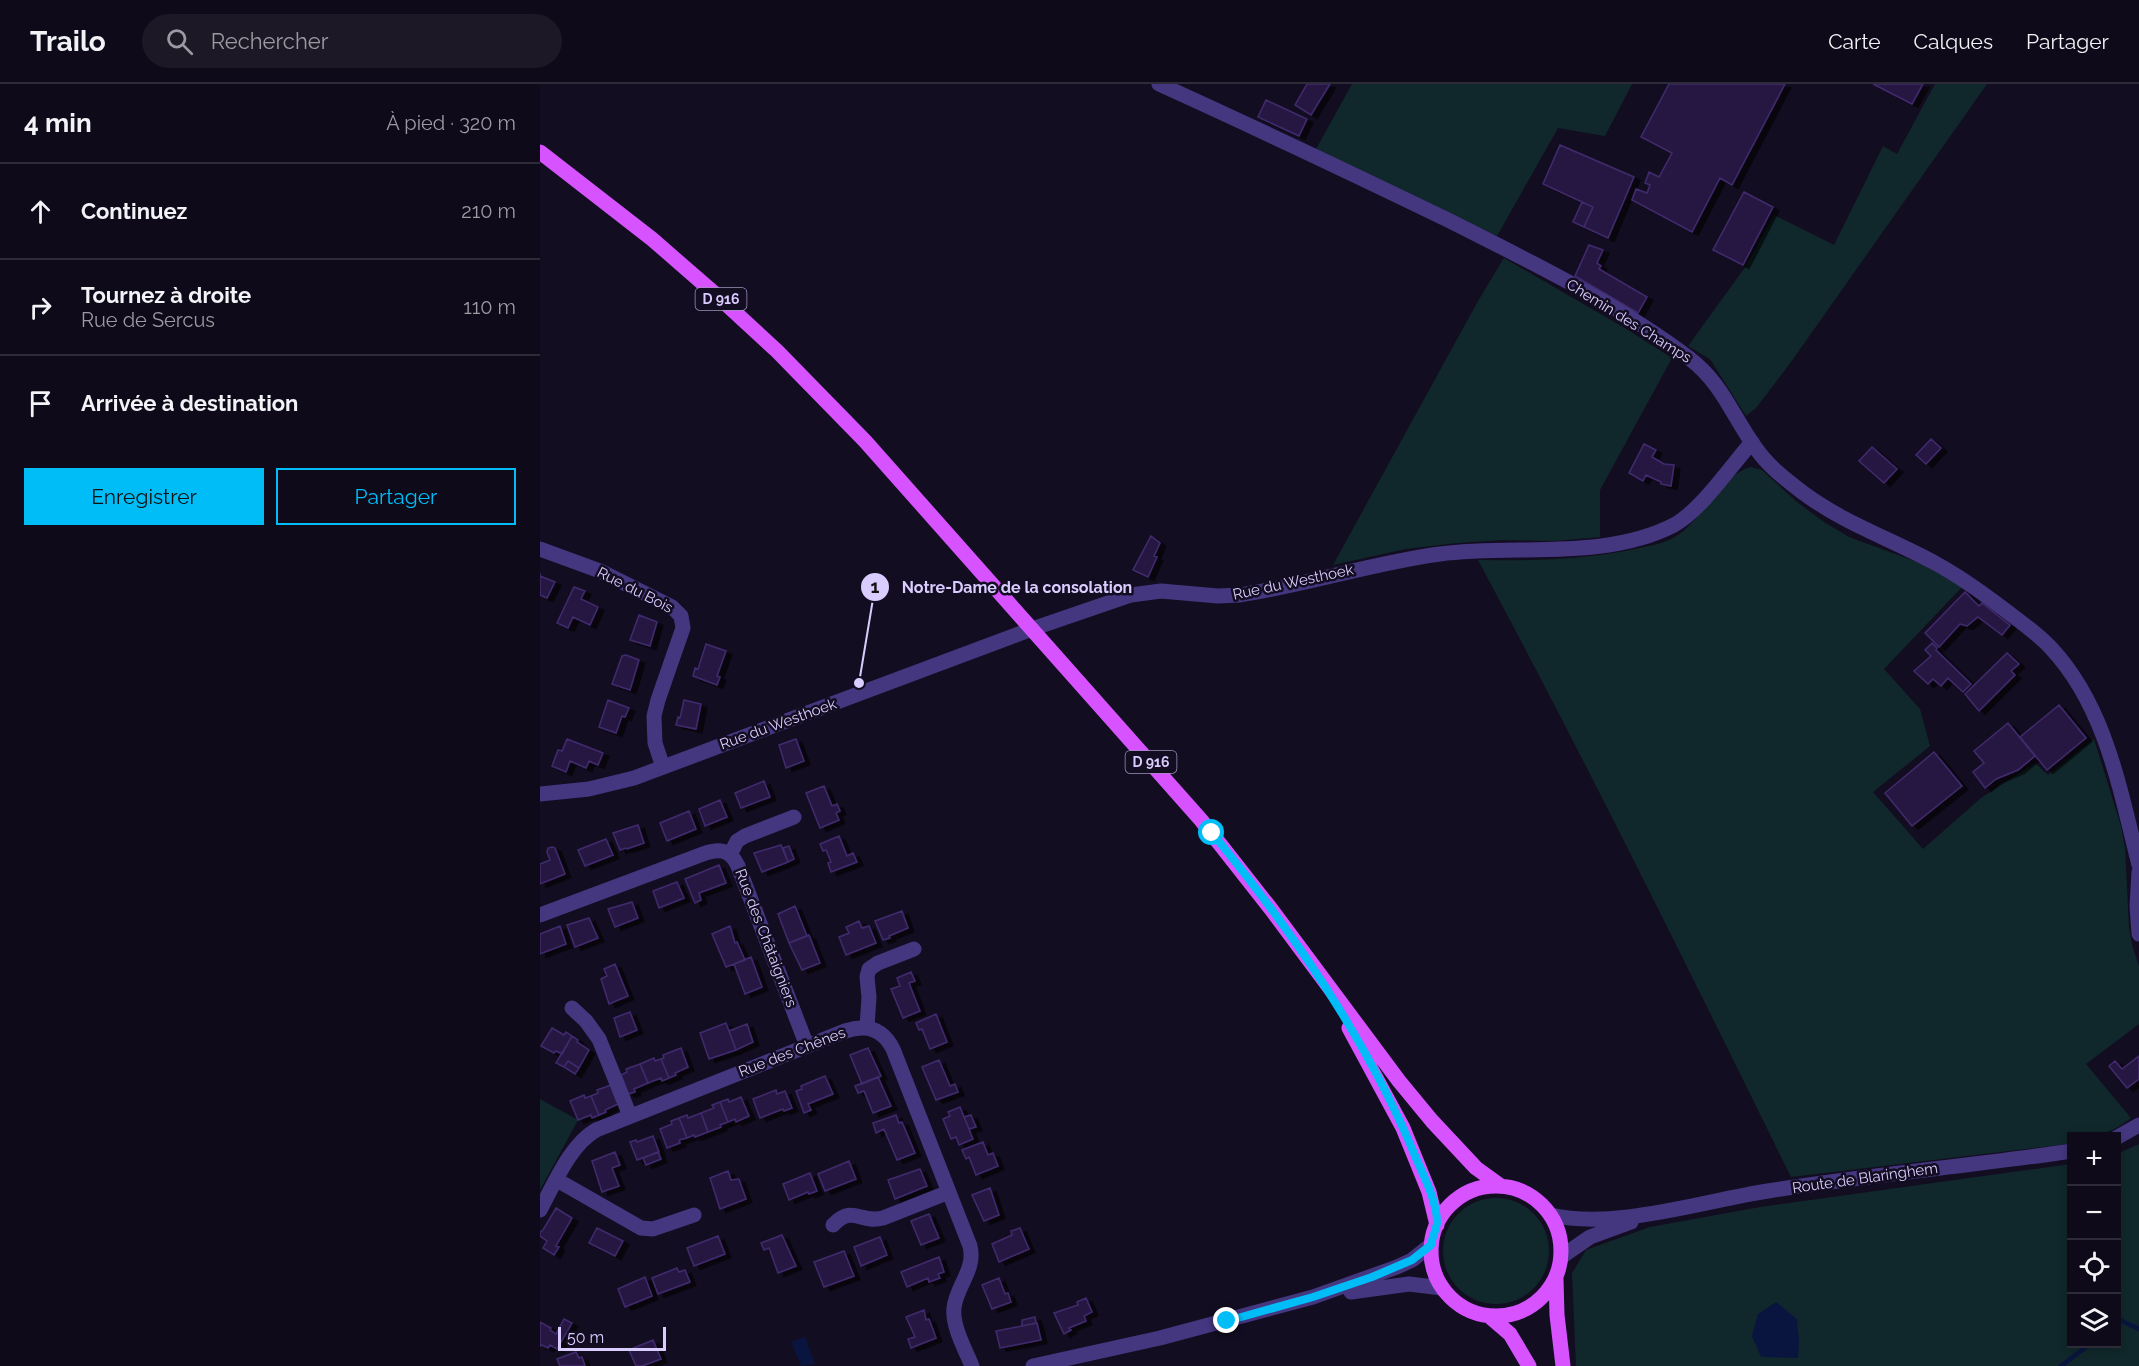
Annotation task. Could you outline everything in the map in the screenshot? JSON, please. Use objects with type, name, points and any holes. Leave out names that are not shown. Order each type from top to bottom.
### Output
[{"type":"main road","name":"D 916","points":[[540,152],[652,239],[764,339],[872,449],[1201,820],[1425,1114],[1476,1168],[1501,1186]]},
{"type":"main road","name":"D 916","points":[[1321,979],[1366,1057],[1403,1128],[1429,1192],[1437,1225]]},
{"type":"main road","points":[[1529,1366],[1510,1334],[1489,1316],[1462,1307],[1442,1288],[1434,1270],[1431,1245],[1437,1225],[1446,1210],[1463,1195],[1484,1187],[1513,1188],[1529,1195],[1551,1215],[1559,1232],[1561,1257],[1556,1277],[1557,1314],[1563,1366]]},
{"type":"main road","points":[[1489,1316],[1511,1314],[1531,1306],[1548,1291],[1556,1277]]},
{"type":"street","name":"Chemin des Champs","points":[[1158,84],[1256,128],[1519,256],[1624,315],[1700,366],[1723,392],[1752,442],[1777,471],[1811,498],[1854,525],[1916,553],[1951,572],[2020,621],[2052,649],[2076,681],[2097,719],[2117,778],[2139,865]]},
{"type":"street","name":"Rue du Westhoek","points":[[540,794],[611,785],[1032,629],[1140,593],[1161,591],[1218,596],[1239,595],[1429,555],[1488,550],[1583,547],[1637,538],[1673,525],[1689,514],[1752,442]]},
{"type":"street","name":"Rue du Bois","points":[[540,549],[600,571],[672,607],[681,616],[682,632],[654,716],[655,743],[663,767]]},
{"type":"street","points":[[730,854],[737,842],[745,836],[794,817]]},
{"type":"street","name":"Rue des Châtaigniers","points":[[540,915],[702,854],[721,850],[730,854],[738,866],[807,1046]]},
{"type":"street","points":[[2139,872],[2137,906],[2139,934]]},
{"type":"street","points":[[867,1027],[869,969],[878,963],[914,949]]},
{"type":"street","points":[[572,1008],[586,1021],[598,1039],[630,1116]]},
{"type":"street","name":"Rue des Chênes","points":[[540,1210],[574,1150],[583,1139],[596,1130],[845,1031],[867,1027],[883,1034],[893,1049],[971,1252],[970,1267],[955,1303],[953,1314],[972,1366]]},
{"type":"street","points":[[2121,1135],[2139,1125]]},
{"type":"street","name":"Route de Blaringhem","points":[[1551,1215],[1581,1219],[1660,1212],[1779,1189],[2067,1152]]},
{"type":"street","points":[[557,1180],[641,1228],[653,1229],[694,1215]]},
{"type":"street","points":[[833,1225],[842,1217],[850,1214],[873,1220],[883,1218],[949,1192]]},
{"type":"street","name":"Route de Blaringhem","points":[[1561,1257],[1598,1233],[1660,1212]]},
{"type":"street","points":[[1033,1366],[1160,1338],[1313,1297],[1397,1267],[1412,1260],[1431,1245]]},
{"type":"street","points":[[1313,1297],[1409,1284],[1442,1288]]},
{"type":"green space","points":[[1352,84],[1632,84],[1605,136],[1558,128],[1497,236],[1316,149]]},
{"type":"green space","points":[[1935,84],[1987,84],[1791,362],[1756,408],[1746,416],[1710,359],[1688,346],[1746,266],[1774,215],[1834,245],[1883,146],[1897,154]]},
{"type":"green space","points":[[1504,258],[1672,358],[1600,490],[1600,537],[1555,541],[1503,540],[1457,543],[1406,549],[1333,565],[1478,301]]},
{"type":"green space","points":[[1751,467],[1762,470],[1797,502],[1849,537],[1936,569],[1964,585],[1884,669],[1920,709],[1930,746],[1873,792],[1923,849],[1981,798],[2035,763],[2048,775],[2094,739],[2121,826],[2125,848],[2129,927],[2139,966],[2139,1024],[2086,1064],[2131,1118],[2116,1128],[2107,1132],[2067,1132],[2067,1144],[1791,1177],[1598,790],[1478,560],[1539,560],[1579,557],[1619,552],[1665,542],[1687,527],[1722,487],[1741,471]]},
{"type":"green space","points":[[540,1099],[578,1120],[540,1190]]},
{"type":"green space","points":[[2139,1144],[2139,1366],[1576,1366],[1572,1273],[1586,1250],[1650,1227],[1760,1207],[2067,1165],[2067,1348],[2121,1348],[2121,1152]]},
{"type":"green space","points":[[1496,1198],[1516,1202],[1534,1213],[1545,1231],[1549,1251],[1545,1271],[1534,1289],[1516,1300],[1496,1304],[1476,1300],[1458,1289],[1447,1271],[1443,1251],[1447,1231],[1458,1213],[1476,1202]]},
{"type":"water","points":[[1776,1302],[1797,1319],[1798,1358],[1761,1357],[1752,1336],[1758,1314]]},
{"type":"water","points":[[805,1337],[815,1364],[801,1366],[791,1342]]},
{"type":"building","points":[[1307,84],[1330,84],[1311,115],[1295,105]]},
{"type":"building","points":[[1669,84],[1785,84],[1732,185],[1720,178],[1692,232],[1632,200],[1636,189],[1647,193],[1650,185],[1645,183],[1649,172],[1659,177],[1672,153],[1641,137]]},
{"type":"building","points":[[1873,84],[1923,84],[1912,104]]},
{"type":"building","points":[[1266,100],[1307,119],[1299,136],[1258,117]]},
{"type":"building","points":[[1560,145],[1634,177],[1608,238],[1584,227],[1593,207],[1543,184]]},
{"type":"building","points":[[1744,192],[1773,207],[1743,265],[1713,250]]},
{"type":"building","points":[[1582,202],[1593,207],[1584,227],[1573,222]]},
{"type":"building","points":[[1589,245],[1603,250],[1597,263],[1601,266],[1599,269],[1647,297],[1638,313],[1575,276]]},
{"type":"building","points":[[1931,439],[1941,448],[1926,464],[1916,455]]},
{"type":"building","points":[[1644,444],[1656,450],[1652,457],[1664,464],[1674,465],[1671,486],[1661,484],[1646,475],[1643,481],[1629,473]]},
{"type":"building","points":[[1872,447],[1897,469],[1884,483],[1859,461]]},
{"type":"building","points":[[1151,536],[1160,543],[1154,556],[1157,557],[1148,577],[1133,570]]},
{"type":"building","points":[[540,576],[555,582],[547,598],[540,595]]},
{"type":"building","points":[[574,587],[585,591],[581,599],[598,607],[590,625],[573,617],[568,628],[557,623]]},
{"type":"building","points":[[1965,592],[1979,606],[1982,603],[2010,625],[2002,635],[1978,617],[1967,626],[1960,624],[1939,647],[1925,633]]},
{"type":"building","points":[[639,615],[657,622],[650,646],[630,640]]},
{"type":"building","points":[[1932,643],[1937,648],[1936,650],[1971,684],[1963,692],[1948,678],[1941,686],[1933,679],[1928,684],[1914,671],[1931,656],[1925,650]]},
{"type":"building","points":[[706,644],[726,651],[717,676],[720,677],[717,685],[693,676],[695,668],[698,669]]},
{"type":"building","points":[[2007,653],[2019,664],[2011,671],[2015,675],[1979,711],[1965,694]]},
{"type":"building","points":[[626,655],[639,660],[630,690],[612,684],[622,656]]},
{"type":"building","points":[[608,700],[629,708],[625,717],[622,716],[616,733],[599,727]]},
{"type":"building","points":[[684,700],[701,704],[696,729],[676,725]]},
{"type":"building","points":[[2059,705],[2086,738],[2047,770],[2020,737]]},
{"type":"building","points":[[2008,723],[2035,756],[2018,770],[1996,779],[1985,788],[1973,772],[1984,763],[1974,751]]},
{"type":"building","points":[[567,739],[603,753],[598,765],[589,761],[586,768],[570,761],[566,772],[552,766],[558,750],[562,751]]},
{"type":"building","points":[[796,739],[804,761],[786,768],[779,745]]},
{"type":"building","points":[[1934,752],[1962,786],[1912,826],[1885,793]]},
{"type":"building","points":[[764,781],[770,797],[741,808],[735,793]]},
{"type":"building","points":[[824,786],[832,806],[837,804],[840,811],[836,813],[839,820],[820,828],[806,793]]},
{"type":"building","points":[[720,800],[727,817],[705,826],[699,809]]},
{"type":"building","points":[[689,811],[696,829],[667,841],[660,823]]},
{"type":"building","points":[[638,825],[644,843],[620,850],[613,833]]},
{"type":"building","points":[[839,836],[847,856],[853,853],[857,862],[831,872],[828,863],[831,862],[826,850],[823,851],[820,844]]},
{"type":"building","points":[[606,839],[613,855],[585,866],[578,850]]},
{"type":"building","points":[[781,845],[788,862],[762,872],[754,853]]},
{"type":"building","points":[[789,846],[794,859],[788,862],[783,848]]},
{"type":"building","points":[[548,848],[555,848],[565,874],[540,884],[540,864],[550,860],[547,852]]},
{"type":"building","points":[[719,865],[726,883],[699,893],[701,900],[695,903],[685,879]]},
{"type":"building","points":[[677,882],[684,898],[659,908],[653,891]]},
{"type":"building","points":[[632,902],[638,918],[615,927],[608,909]]},
{"type":"building","points":[[795,906],[807,936],[789,943],[778,914]]},
{"type":"building","points":[[902,911],[908,928],[883,940],[875,921]]},
{"type":"building","points":[[589,918],[598,938],[575,947],[567,925]]},
{"type":"building","points":[[859,921],[862,928],[869,926],[876,943],[846,955],[839,937],[849,933],[846,927]]},
{"type":"building","points":[[560,926],[566,944],[540,954],[540,934]]},
{"type":"building","points":[[730,926],[735,943],[737,942],[745,960],[726,967],[712,934]]},
{"type":"building","points":[[809,935],[820,963],[802,970],[789,943]]},
{"type":"building","points":[[751,957],[762,987],[745,994],[734,964]]},
{"type":"building","points":[[615,964],[628,996],[609,1004],[601,979],[607,976],[604,969]]},
{"type":"building","points":[[911,972],[915,981],[909,983],[920,1011],[903,1018],[891,989],[900,986],[897,978]]},
{"type":"building","points":[[630,1012],[637,1030],[620,1037],[614,1018]]},
{"type":"building","points":[[936,1014],[947,1042],[930,1049],[922,1029],[919,1030],[916,1023]]},
{"type":"building","points":[[726,1023],[736,1050],[709,1059],[700,1033]]},
{"type":"building","points":[[747,1024],[753,1042],[736,1050],[729,1031]]},
{"type":"building","points":[[552,1028],[564,1035],[566,1032],[572,1036],[562,1054],[556,1051],[554,1053],[541,1046]]},
{"type":"building","points":[[572,1036],[589,1050],[579,1068],[568,1061],[564,1067],[556,1063]]},
{"type":"building","points":[[681,1048],[688,1067],[669,1078],[661,1059],[664,1058],[663,1055]]},
{"type":"building","points":[[868,1048],[881,1076],[862,1084],[850,1055]]},
{"type":"building","points":[[2139,1056],[2139,1079],[2127,1088],[2109,1066],[2115,1061],[2122,1069]]},
{"type":"building","points":[[654,1058],[655,1061],[661,1059],[669,1078],[662,1081],[661,1078],[648,1083],[640,1064]]},
{"type":"building","points":[[939,1060],[950,1086],[955,1084],[958,1092],[936,1100],[922,1067]]},
{"type":"building","points":[[568,1061],[579,1068],[575,1074],[564,1067]]},
{"type":"building","points":[[640,1064],[648,1083],[628,1094],[621,1075],[627,1072],[626,1069]]},
{"type":"building","points":[[825,1076],[833,1094],[808,1104],[811,1110],[804,1113],[796,1091],[802,1089],[801,1086]]},
{"type":"building","points":[[878,1077],[891,1106],[873,1113],[864,1091],[858,1093],[855,1086]]},
{"type":"building","points":[[611,1085],[618,1104],[599,1115],[591,1096],[598,1093],[597,1090]]},
{"type":"building","points":[[776,1090],[777,1094],[785,1091],[792,1108],[760,1118],[753,1099]]},
{"type":"building","points":[[584,1095],[585,1098],[591,1096],[599,1115],[592,1118],[591,1115],[578,1120],[570,1101]]},
{"type":"building","points":[[741,1097],[749,1116],[736,1122],[735,1119],[728,1122],[720,1102],[728,1099],[729,1102]]},
{"type":"building","points":[[720,1102],[728,1122],[708,1132],[701,1113],[714,1108],[712,1105]]},
{"type":"building","points":[[960,1107],[973,1139],[959,1145],[956,1137],[951,1139],[943,1119],[950,1116],[948,1112]]},
{"type":"building","points":[[701,1113],[708,1132],[687,1138],[679,1118],[687,1115],[688,1118]]},
{"type":"building","points":[[896,1115],[899,1123],[902,1122],[915,1153],[897,1160],[884,1129],[876,1133],[873,1123]]},
{"type":"building","points":[[971,1115],[976,1127],[969,1129],[964,1117]]},
{"type":"building","points":[[679,1118],[687,1138],[667,1148],[660,1129]]},
{"type":"building","points":[[653,1136],[659,1152],[637,1160],[630,1142]]},
{"type":"building","points":[[983,1142],[988,1155],[993,1153],[998,1166],[976,1175],[969,1157],[966,1159],[962,1150]]},
{"type":"building","points":[[615,1152],[620,1165],[612,1168],[619,1186],[602,1192],[592,1161]]},
{"type":"building","points":[[658,1152],[661,1159],[646,1165],[643,1158]]},
{"type":"building","points":[[849,1161],[856,1179],[825,1191],[818,1174]]},
{"type":"building","points":[[920,1169],[927,1186],[895,1199],[888,1180]]},
{"type":"building","points":[[728,1171],[731,1180],[739,1179],[746,1199],[720,1209],[710,1178]]},
{"type":"building","points":[[810,1173],[817,1191],[809,1194],[808,1192],[789,1200],[783,1184]]},
{"type":"building","points":[[990,1188],[999,1215],[984,1221],[972,1195]]},
{"type":"building","points":[[556,1208],[572,1218],[556,1246],[559,1247],[554,1255],[543,1248],[547,1241],[540,1236],[540,1232]]},
{"type":"building","points":[[929,1214],[939,1238],[921,1245],[911,1221]]},
{"type":"building","points":[[597,1228],[623,1241],[615,1256],[589,1243]]},
{"type":"building","points":[[1020,1228],[1029,1249],[999,1262],[992,1244],[1012,1235],[1011,1231]]},
{"type":"building","points":[[782,1235],[796,1266],[778,1273],[769,1248],[764,1250],[761,1243]]},
{"type":"building","points":[[718,1236],[725,1254],[694,1266],[687,1248]]},
{"type":"building","points":[[880,1237],[887,1255],[861,1266],[854,1247]]},
{"type":"building","points":[[844,1251],[854,1276],[824,1287],[814,1262]]},
{"type":"building","points":[[939,1257],[944,1272],[938,1274],[940,1278],[929,1282],[928,1278],[907,1287],[901,1272]]},
{"type":"building","points":[[677,1268],[679,1272],[685,1270],[690,1282],[658,1294],[652,1278]]},
{"type":"building","points":[[645,1277],[652,1296],[625,1307],[618,1289]]},
{"type":"building","points":[[999,1278],[1011,1302],[992,1309],[982,1285]]},
{"type":"building","points":[[1086,1298],[1092,1312],[1084,1316],[1086,1321],[1069,1328],[1071,1330],[1064,1334],[1054,1313],[1078,1305],[1077,1302]]},
{"type":"building","points":[[924,1310],[926,1320],[929,1319],[936,1338],[911,1348],[908,1339],[915,1337],[906,1317]]},
{"type":"building","points":[[1035,1317],[1036,1323],[1022,1326],[1022,1320]]},
{"type":"building","points":[[564,1319],[572,1323],[557,1349],[550,1345],[548,1348],[540,1346],[540,1322],[556,1334]]},
{"type":"building","points":[[1037,1323],[1041,1340],[1000,1348],[996,1331]]},
{"type":"building","points":[[653,1340],[661,1359],[636,1366],[629,1350]]},
{"type":"building","points":[[576,1352],[579,1358],[582,1357],[585,1366],[560,1366],[557,1359]]},
{"type":"waterway","points":[[2121,1320],[2139,1329]]},
{"type":"waterway","points":[[2061,1366],[2085,1348]]},
{"type":"place","name":"Notre-Dame de la consolation","points":[[859,683]]},
{"type":"route","points":[[1212,833],[1271,909],[1321,979],[1366,1057],[1415,1156],[1433,1204],[1437,1225],[1431,1245],[1405,1263],[1313,1297],[1227,1321]]}]
